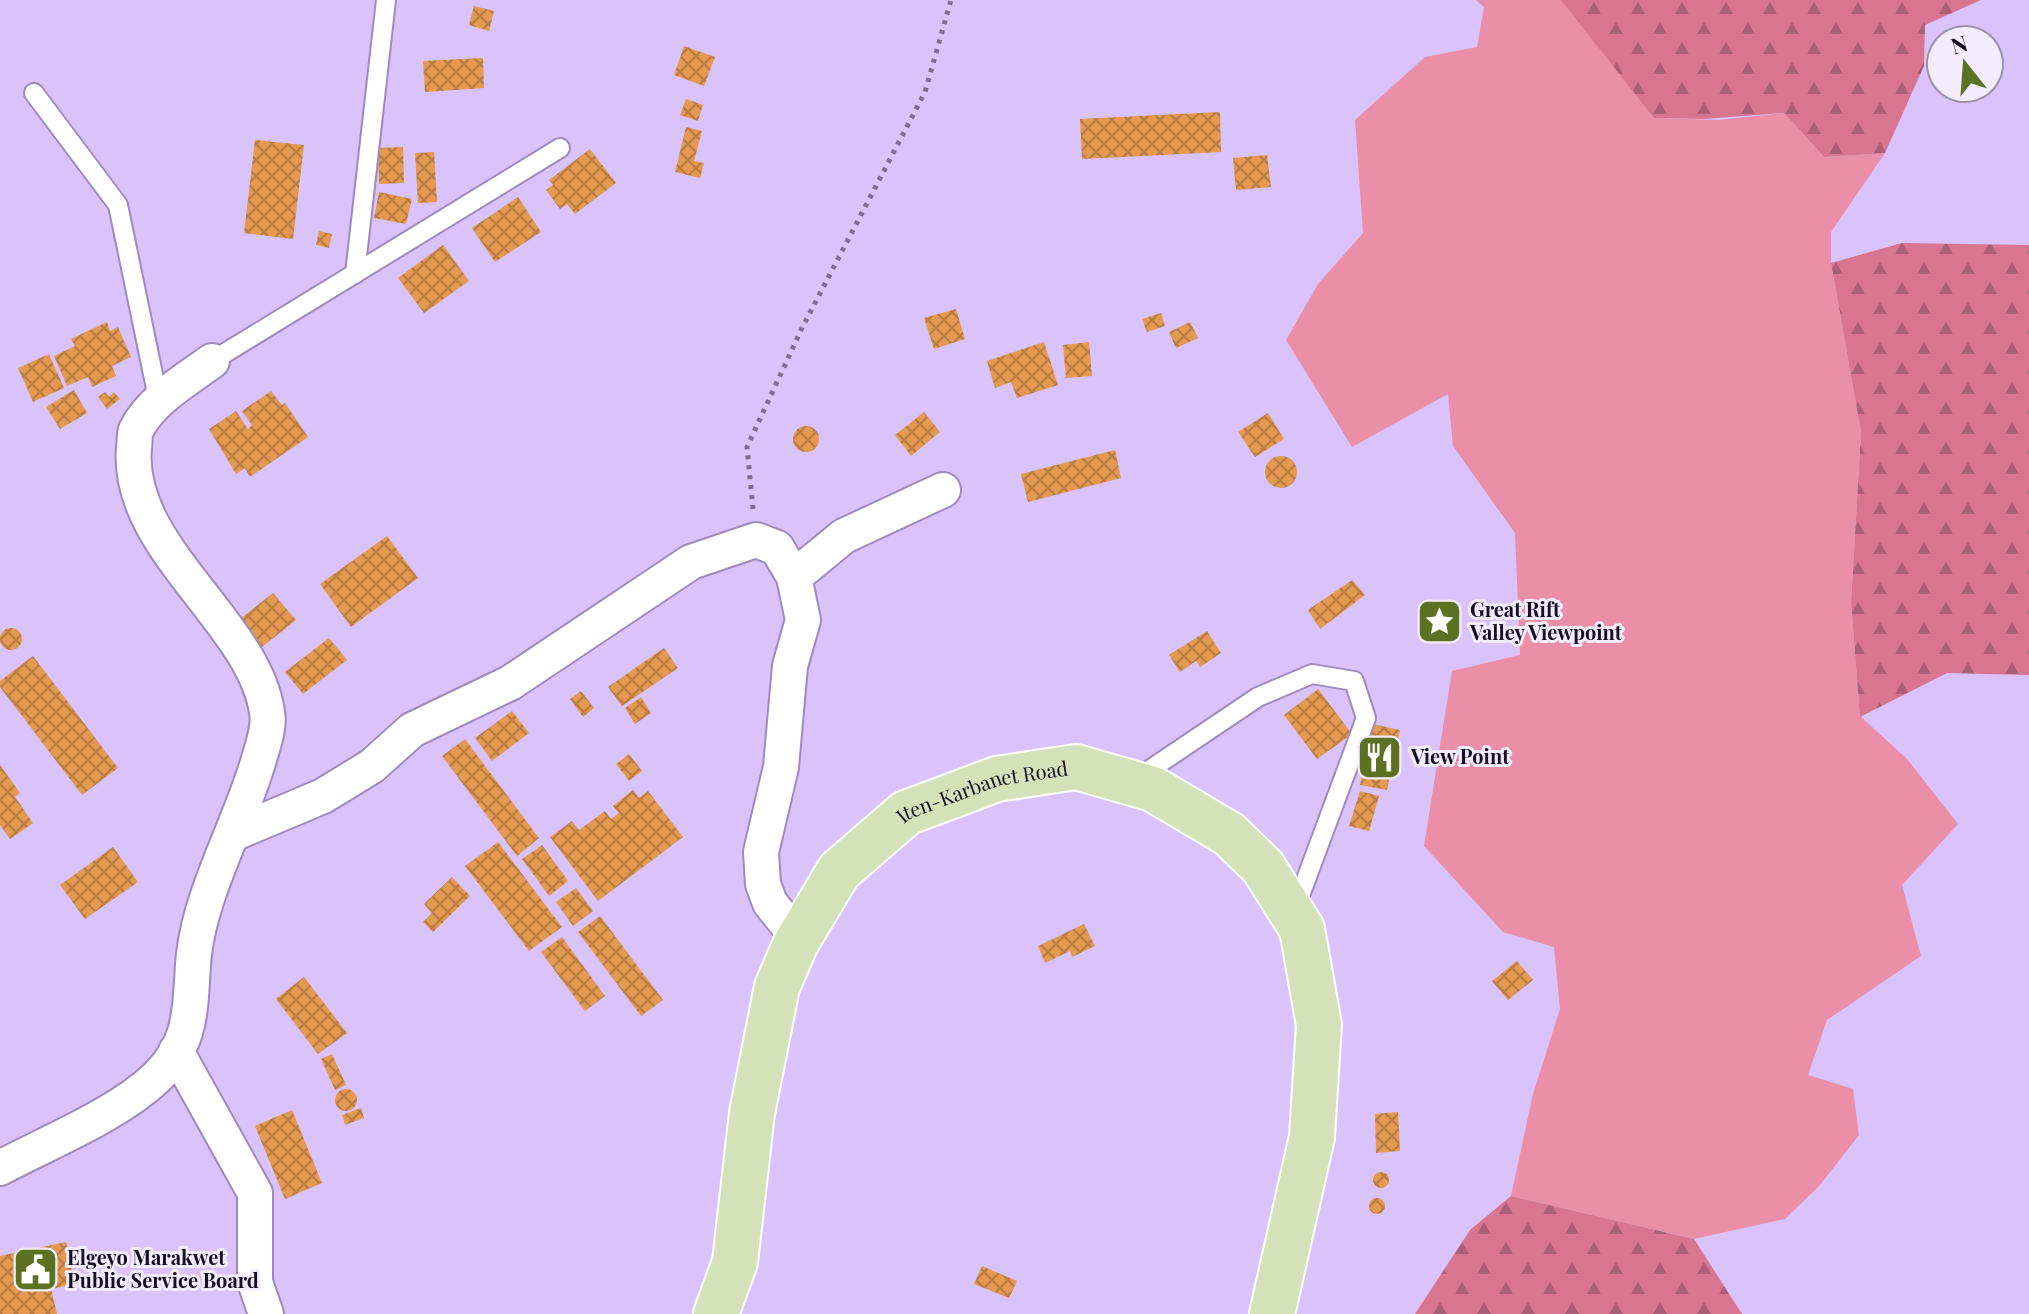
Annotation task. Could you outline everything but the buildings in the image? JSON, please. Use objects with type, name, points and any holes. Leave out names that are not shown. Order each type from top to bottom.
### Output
[{"type":"main road","name":"Iten-Karbanet Road","points":[[716,1314],[735,1262],[752,1113],[777,987],[799,939],[839,871],[906,813],[997,779],[1076,767],[1153,789],[1229,834],[1263,867],[1302,929],[1319,1025],[1312,1137],[1272,1314]]},
{"type":"street","points":[[0,1168],[107,1111],[157,1077],[176,1051],[192,1014],[194,952],[206,903],[235,833],[256,770],[268,713],[240,651],[166,546],[146,512],[132,475],[136,431],[159,403],[212,361]]},
{"type":"street","points":[[794,577],[844,536],[943,490]]},
{"type":"street","points":[[235,833],[323,796],[372,766],[412,730],[510,683],[691,562],[756,540],[777,548],[794,577],[803,620],[790,666],[781,767],[761,852],[763,884],[770,903],[799,939]]},
{"type":"street","points":[[176,1051],[255,1193],[260,1298],[235,1314]]},
{"type":"lane","points":[[355,274],[386,0]]},
{"type":"lane","points":[[34,93],[118,205],[159,403]]},
{"type":"lane","points":[[212,361],[560,148]]},
{"type":"lane","points":[[1131,783],[1258,697],[1312,674],[1354,681],[1366,718],[1293,914]]},
{"type":"path","points":[[756,540],[747,447],[802,328],[925,92],[951,0]]},
{"type":"shaded area","points":[[1476,0],[1575,0],[1654,118],[1718,120],[1784,113],[1824,157],[1885,153],[1831,232],[1831,263],[1861,432],[1851,602],[1860,716],[1907,759],[1958,824],[1902,885],[1921,956],[1827,1020],[1808,1075],[1853,1089],[1859,1135],[1820,1185],[1785,1219],[1694,1239],[1511,1196],[1533,1094],[1560,1009],[1554,947],[1503,932],[1424,846],[1452,671],[1520,655],[1515,533],[1453,446],[1448,394],[1352,447],[1286,340],[1318,284],[1363,233],[1355,120],[1425,57],[1477,47],[1484,7]]},
{"type":"green space","points":[[1561,0],[1981,0],[1925,24],[1924,66],[1885,153],[1824,157],[1784,113],[1704,119],[1654,118]]},
{"type":"green space","points":[[1902,243],[2029,245],[2029,675],[1947,673],[1860,717],[1851,602],[1861,432],[1831,263]]},
{"type":"green space","points":[[1511,1196],[1694,1239],[1742,1314],[1415,1314],[1470,1230]]},
{"type":"place","name":"Great Rift Valley Viewpoint","points":[[1439,622]]},
{"type":"place","name":"View Point","points":[[1380,757]]},
{"type":"place","name":"Elgeyo Marakwet Public Service Board","points":[[36,1270]]}]
